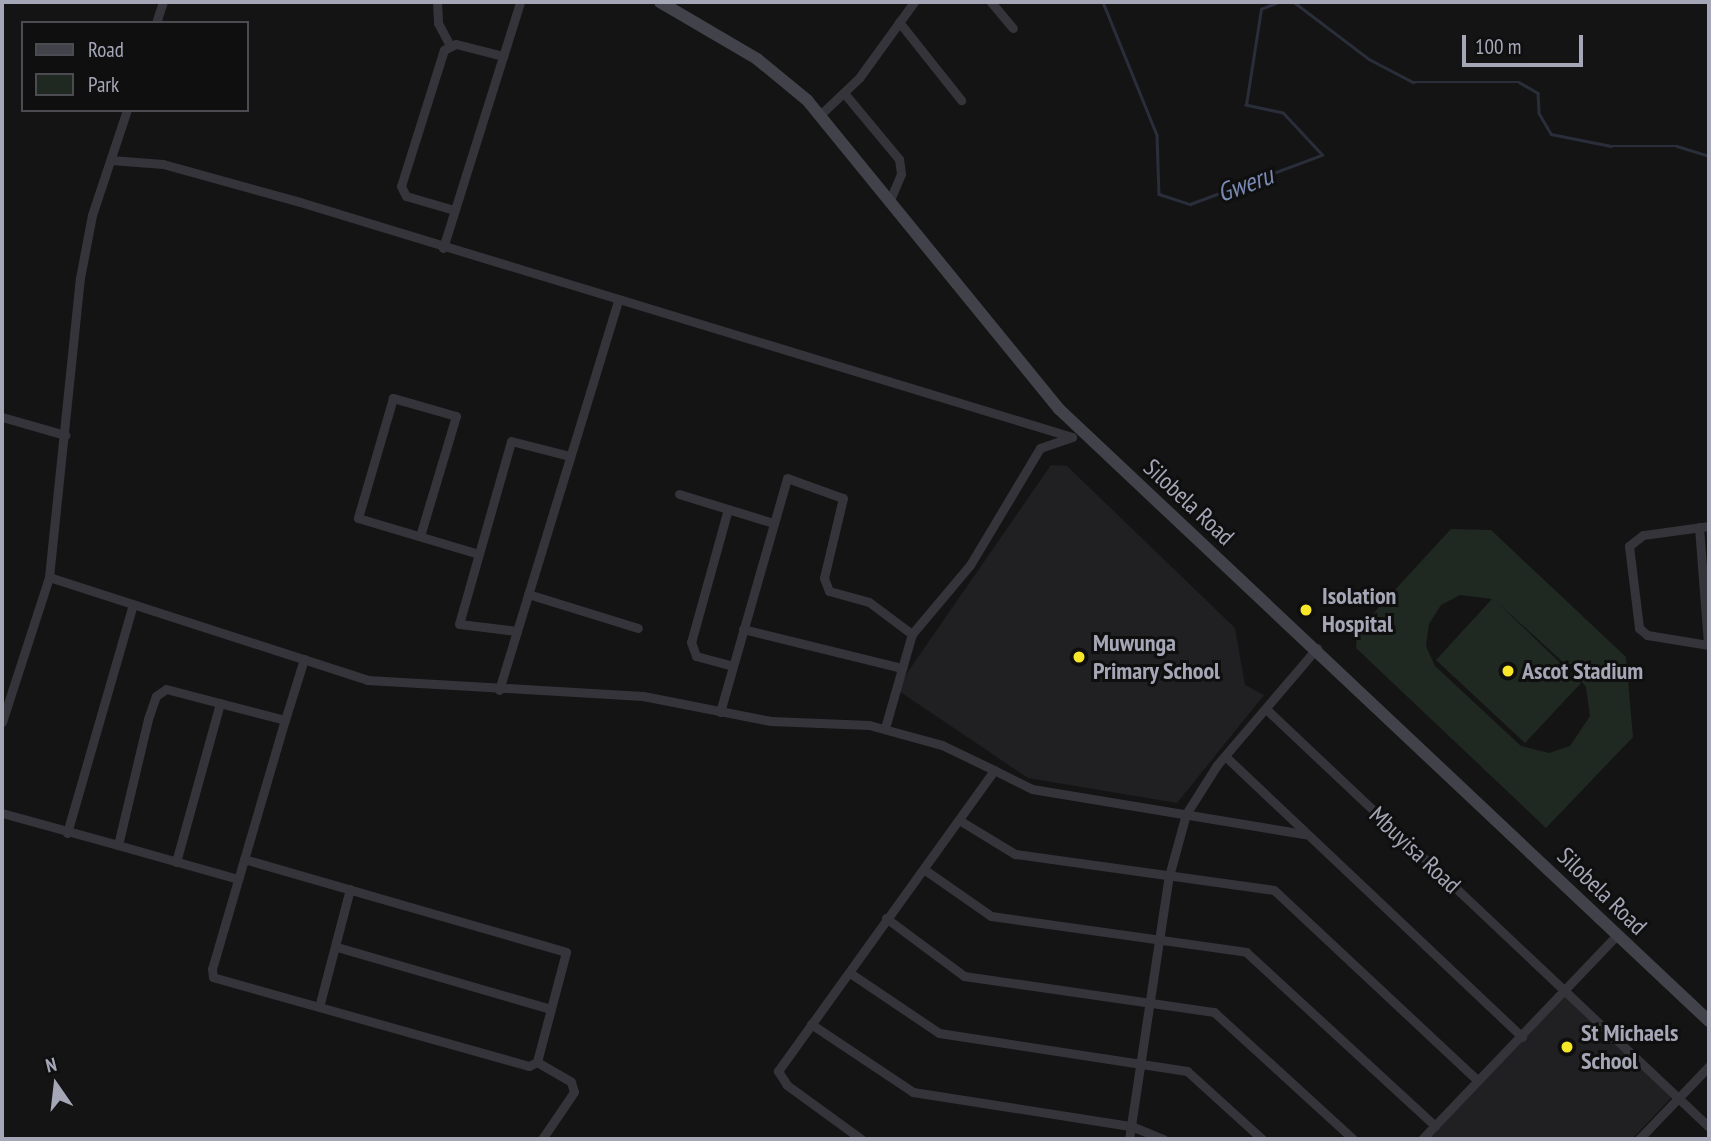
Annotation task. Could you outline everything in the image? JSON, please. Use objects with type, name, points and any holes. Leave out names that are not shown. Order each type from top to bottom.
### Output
[{"type":"street","points":[[157,21],[163,2]]},
{"type":"street","points":[[437,2],[438,23],[449,44],[401,186],[406,196],[454,210]]},
{"type":"street","points":[[443,248],[520,2]]},
{"type":"street","name":"Silobela Road","points":[[660,2],[757,59],[820,115],[890,200],[1005,350],[1078,435],[1317,648],[1709,1021]]},
{"type":"street","points":[[820,115],[844,93],[914,2]]},
{"type":"street","points":[[991,2],[1013,28]]},
{"type":"street","points":[[900,22],[961,100]]},
{"type":"street","points":[[449,44],[503,56]]},
{"type":"street","points":[[844,93],[899,159],[901,174],[890,200]]},
{"type":"street","points":[[2,722],[4,706],[49,577],[80,278],[126,112]]},
{"type":"street","points":[[111,160],[163,163],[617,303],[1078,435]]},
{"type":"street","points":[[499,690],[617,303]]},
{"type":"street","points":[[420,536],[456,416],[393,398],[358,518],[479,554]]},
{"type":"street","points":[[2,417],[65,435]]},
{"type":"street","points":[[885,728],[912,634],[970,565],[1040,448],[1078,435]]},
{"type":"street","points":[[517,631],[459,624],[511,441],[570,456]]},
{"type":"street","points":[[720,712],[787,478],[835,491],[845,506],[825,586],[869,602],[912,634]]},
{"type":"street","points":[[679,494],[773,523]]},
{"type":"street","points":[[728,509],[691,642],[696,656],[733,667]]},
{"type":"street","points":[[1699,527],[1708,597],[1709,645],[1647,635],[1635,619],[1634,538],[1699,527],[1709,526]]},
{"type":"street","points":[[49,577],[388,685],[643,696],[720,712],[885,728],[994,770],[1032,789],[1305,834]]},
{"type":"street","points":[[528,594],[638,628]]},
{"type":"street","points":[[67,833],[133,604]]},
{"type":"street","points":[[743,629],[867,664],[902,668]]},
{"type":"street","points":[[1129,1139],[1169,876],[1186,814],[1225,756],[1317,648]]},
{"type":"street","points":[[244,859],[561,949],[566,957],[537,1062],[529,1066],[213,976],[238,879],[285,720],[304,659]]},
{"type":"street","points":[[118,845],[158,693],[166,689],[285,720]]},
{"type":"street","points":[[176,862],[220,703]]},
{"type":"street","name":"Mbuyisa Road","points":[[1266,709],[1709,1127]]},
{"type":"street","points":[[1225,756],[1522,1037]]},
{"type":"street","points":[[861,1139],[779,1077],[811,1024],[850,973],[886,918],[925,870],[994,770]]},
{"type":"street","points":[[2,813],[238,879]]},
{"type":"street","points":[[959,820],[1015,854],[1274,890],[1478,1081]]},
{"type":"street","points":[[925,870],[990,916],[1159,937],[1246,952],[1435,1126]]},
{"type":"street","points":[[319,1007],[337,947],[350,889]]},
{"type":"street","points":[[886,918],[964,976],[1150,1000],[1214,1012],[1353,1139]]},
{"type":"street","points":[[1422,1139],[1617,935]]},
{"type":"street","points":[[337,947],[550,1009]]},
{"type":"street","points":[[850,973],[939,1033],[1187,1071],[1262,1139]]},
{"type":"street","points":[[811,1024],[913,1092],[1131,1126],[1163,1139]]},
{"type":"street","points":[[537,1062],[570,1082],[574,1092],[542,1139]]},
{"type":"street","points":[[1639,1139],[1709,1066]]},
{"type":"shaded area","name":"Muwunga Primary School","points":[[1051,465],[1067,466],[1235,628],[1245,685],[1264,695],[1177,803],[1028,778],[896,689]]},
{"type":"shaded area","name":"St Michaels School","points":[[1565,997],[1672,1097],[1632,1139],[1428,1139]]},
{"type":"green space","points":[[1451,529],[1491,530],[1626,657],[1633,737],[1546,828],[1356,648],[1357,631]],"holes":[[[1460,595],[1492,599],[1436,660],[1525,743],[1581,683],[1496,601],[1577,675],[1586,687],[1590,716],[1570,746],[1549,753],[1521,746],[1435,666],[1426,646],[1429,624],[1441,605]]]},
{"type":"waterway","name":"Gweru","points":[[1103,2],[1157,135],[1159,194],[1190,204],[1322,155],[1283,113],[1246,105],[1261,9],[1278,2]]},
{"type":"waterway","name":"Gweru","points":[[1294,2],[1369,59],[1413,82],[1519,82],[1538,93],[1539,113],[1551,134],[1611,146],[1677,146],[1709,156]]},
{"type":"waterway","name":"Gweru","points":[[1709,179],[1709,196]]},
{"type":"place","name":"Isolation Hospital","points":[[1306,610]]},
{"type":"place","name":"Muwunga Primary School","points":[[1079,657]]},
{"type":"place","name":"Ascot Stadium","points":[[1508,671]]},
{"type":"place","name":"St Michaels School","points":[[1567,1047]]}]
